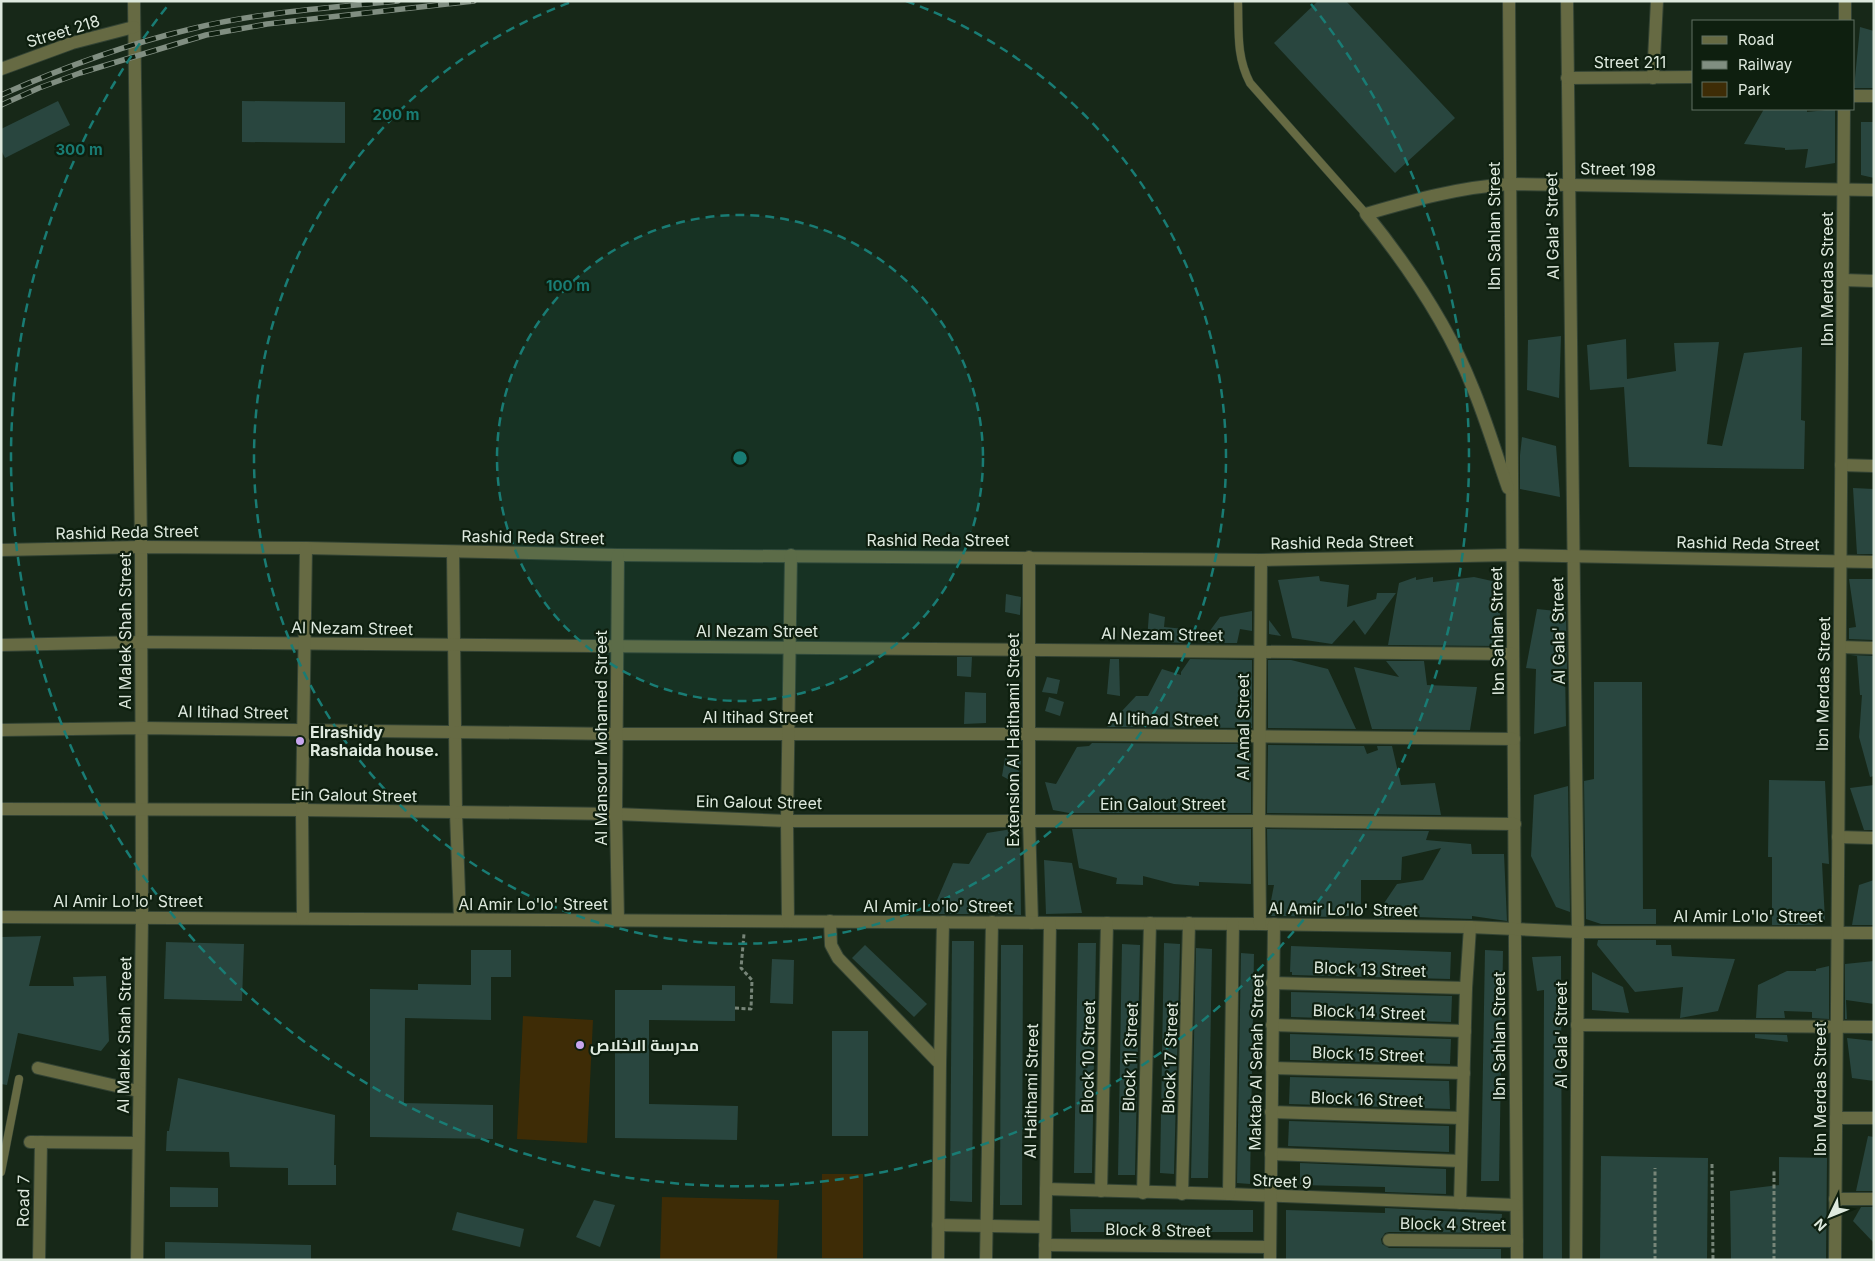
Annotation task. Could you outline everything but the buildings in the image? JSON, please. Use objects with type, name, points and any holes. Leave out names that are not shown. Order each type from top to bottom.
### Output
[{"type":"street","name":"Al Malek Shah Street","points":[[134,1],[142,728],[142,918],[137,1260]]},
{"type":"street","name":"Ibn Sahlan Street","points":[[1509,1],[1517,1260]]},
{"type":"street","name":"Al Gala' Street","points":[[1567,1],[1578,932],[1576,1260]]},
{"type":"street","points":[[1653,78],[1657,1]]},
{"type":"street","points":[[1845,1],[1845,20]]},
{"type":"street","name":"Street 218","points":[[1,69],[72,43],[134,27]]},
{"type":"street","name":"Street 211","points":[[1567,78],[1692,77]]},
{"type":"street","points":[[1855,96],[1874,96]]},
{"type":"street","name":"Ibn Merdas Street","points":[[1835,1260],[1844,110]]},
{"type":"street","name":"Street 198","points":[[1366,214],[1436,193],[1483,185],[1568,184],[1874,190]]},
{"type":"street","points":[[1366,214],[1414,278],[1454,348],[1472,384],[1511,498]]},
{"type":"street","points":[[1843,280],[1874,280]]},
{"type":"street","points":[[1841,465],[1874,466]]},
{"type":"street","name":"Rashid Reda Street","points":[[1,550],[141,547],[306,548],[618,555],[1261,560],[1573,555],[1874,562]]},
{"type":"street","points":[[303,918],[302,810],[306,548]]},
{"type":"street","points":[[453,552],[456,813],[460,919]]},
{"type":"street","name":"Al Mansour Mohamed Street","points":[[618,555],[616,814],[618,920]]},
{"type":"street","points":[[788,921],[787,821],[791,555]]},
{"type":"street","name":"Extension Al Haithami Street","points":[[1028,557],[1029,820],[1032,923]]},
{"type":"street","name":"Al Amal Street","points":[[1260,924],[1261,560]]},
{"type":"street","name":"Al Nezam Street","points":[[1,645],[141,642],[1029,648],[1513,654]]},
{"type":"street","points":[[1840,647],[1874,648]]},
{"type":"street","name":"Al Itihad Street","points":[[1,730],[142,728],[617,734],[1029,734],[1514,739]]},
{"type":"street","name":"Ein Galout Street","points":[[1,809],[616,814],[787,821],[1029,820],[1515,824]]},
{"type":"street","points":[[1838,837],[1874,838]]},
{"type":"street","name":"Al Amir Lo'lo' Street","points":[[1,917],[1274,924],[1470,927],[1578,932],[1874,934]]},
{"type":"street","points":[[830,922],[831,945],[838,958],[940,1064]]},
{"type":"street","points":[[938,1260],[943,922]]},
{"type":"street","points":[[986,1260],[992,922]]},
{"type":"street","name":"Al Haithami Street","points":[[1045,1260],[1050,923]]},
{"type":"street","name":"Block 10 Street","points":[[1101,1191],[1107,923]]},
{"type":"street","name":"Block 11 Street","points":[[1143,1193],[1150,923]]},
{"type":"street","name":"Block 17 Street","points":[[1182,1194],[1189,924]]},
{"type":"street","points":[[1229,1194],[1233,924]]},
{"type":"street","name":"Maktab Al Sehah Street","points":[[1270,1254],[1274,924]]},
{"type":"street","points":[[1460,1203],[1466,988],[1470,927]]},
{"type":"street","name":"Block 13 Street","points":[[1272,983],[1466,988]]},
{"type":"street","name":"Block 14 Street","points":[[1272,1025],[1465,1031]]},
{"type":"street","points":[[1577,1025],[1874,1027]]},
{"type":"street","points":[[38,1068],[138,1090]]},
{"type":"street","name":"Block 15 Street","points":[[1272,1068],[1464,1073]]},
{"type":"street","name":"Block 16 Street","points":[[1271,1112],[1462,1118]]},
{"type":"street","points":[[1836,1118],[1874,1118]]},
{"type":"street","name":"Road 7","points":[[39,1260],[35,1142],[138,1143]]},
{"type":"street","points":[[1271,1154],[1461,1161]]},
{"type":"street","name":"Street 9","points":[[1046,1189],[1516,1205]]},
{"type":"street","points":[[1836,1199],[1874,1199]]},
{"type":"street","points":[[938,1225],[1045,1227]]},
{"type":"street","name":"Block 4 Street","points":[[1389,1240],[1517,1241]]},
{"type":"street","name":"Block 8 Street","points":[[1045,1245],[1270,1254]]},
{"type":"lane","points":[[1238,1],[1239,55],[1243,70],[1250,83],[1366,214]]},
{"type":"lane","points":[[1,1172],[19,1079]]},
{"type":"path","points":[[735,1008],[751,1008],[752,980],[742,968],[746,921]]},
{"type":"path","points":[[1712,1164],[1713,1260]]},
{"type":"path","points":[[1655,1168],[1655,1260]]},
{"type":"path","points":[[1774,1169],[1774,1260]]},
{"type":"green space","points":[[523,1016],[593,1020],[587,1143],[517,1139]]},
{"type":"green space","points":[[822,1174],[863,1174],[863,1258],[822,1258]]},
{"type":"green space","points":[[662,1197],[779,1200],[777,1260],[660,1260]]},
{"type":"railway","points":[[1,95],[47,75],[95,58],[191,29],[242,18],[398,1]]},
{"type":"railway","points":[[1,105],[80,73],[206,35],[267,24],[474,1]]},
{"type":"place","name":"Elrashidy Rashaida house.","points":[[300,741]]},
{"type":"place","name":"مدرسة الاخلاص","points":[[580,1045]]}]
